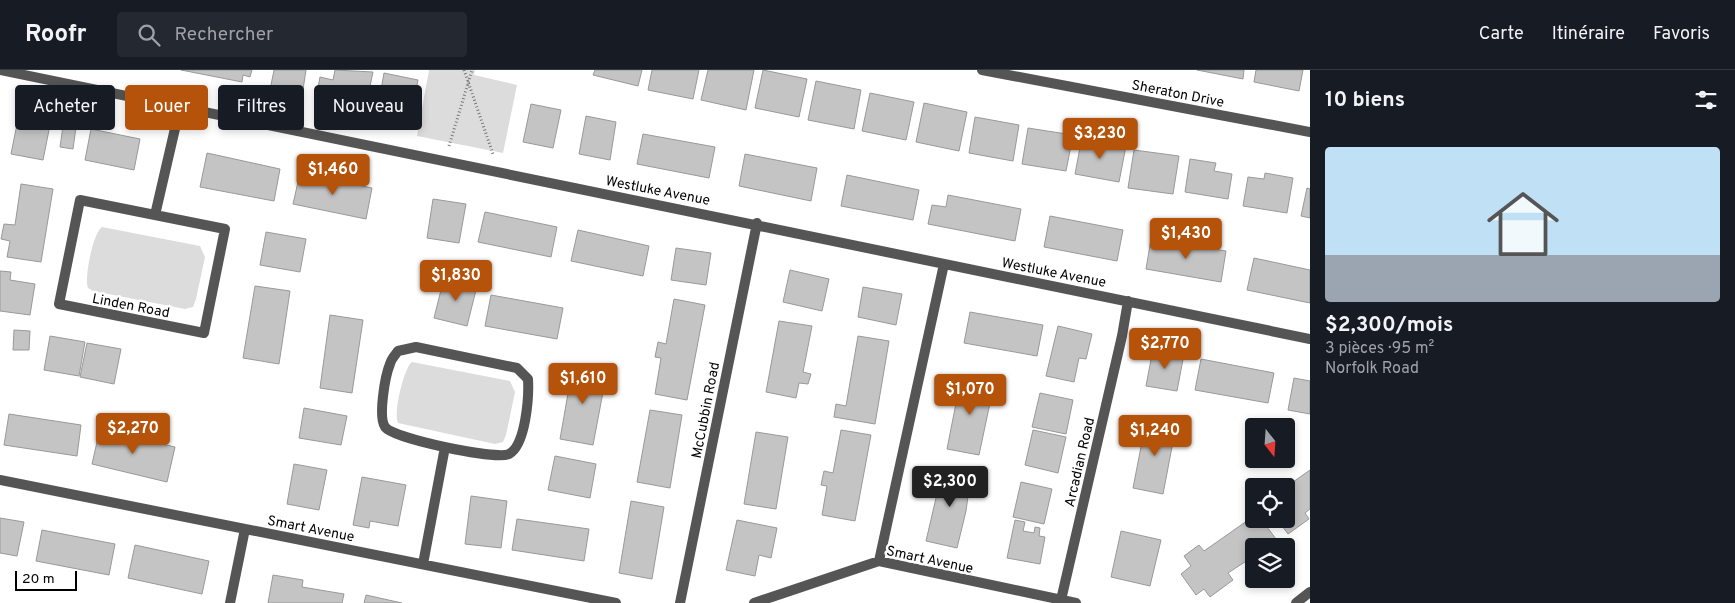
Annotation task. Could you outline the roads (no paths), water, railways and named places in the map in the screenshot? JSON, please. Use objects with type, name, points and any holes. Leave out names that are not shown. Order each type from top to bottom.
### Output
[{"type":"street","name":"Westluke Avenue","points":[[0,70],[125,96]]},
{"type":"street","name":"Sheraton Drive","points":[[982,70],[1310,132]]},
{"type":"street","name":"Westluke Avenue","points":[[208,113],[757,223],[944,264],[1310,339]]},
{"type":"street","points":[[155,215],[175,130]]},
{"type":"street","name":"Linden Road","points":[[80,200],[155,215],[225,229],[204,333],[59,304],[80,200]]},
{"type":"street","name":"McCubbin Road","points":[[680,603],[757,223]]},
{"type":"street","points":[[879,561],[944,264]]},
{"type":"street","name":"Arcadian Road","points":[[1061,600],[1122,336],[1128,301]]},
{"type":"street","points":[[416,347],[517,368],[528,379],[529,396],[521,439],[511,453],[499,456],[446,447],[396,436],[385,427],[381,415],[390,364],[398,351],[416,347]]},
{"type":"street","points":[[423,564],[446,447]]},
{"type":"street","name":"Smart Avenue","points":[[0,480],[616,603]]},
{"type":"street","points":[[230,603],[245,529]]},
{"type":"street","name":"Smart Avenue","points":[[754,603],[879,561],[1076,603]]},
{"type":"street","points":[[1296,603],[1310,592]]}]
